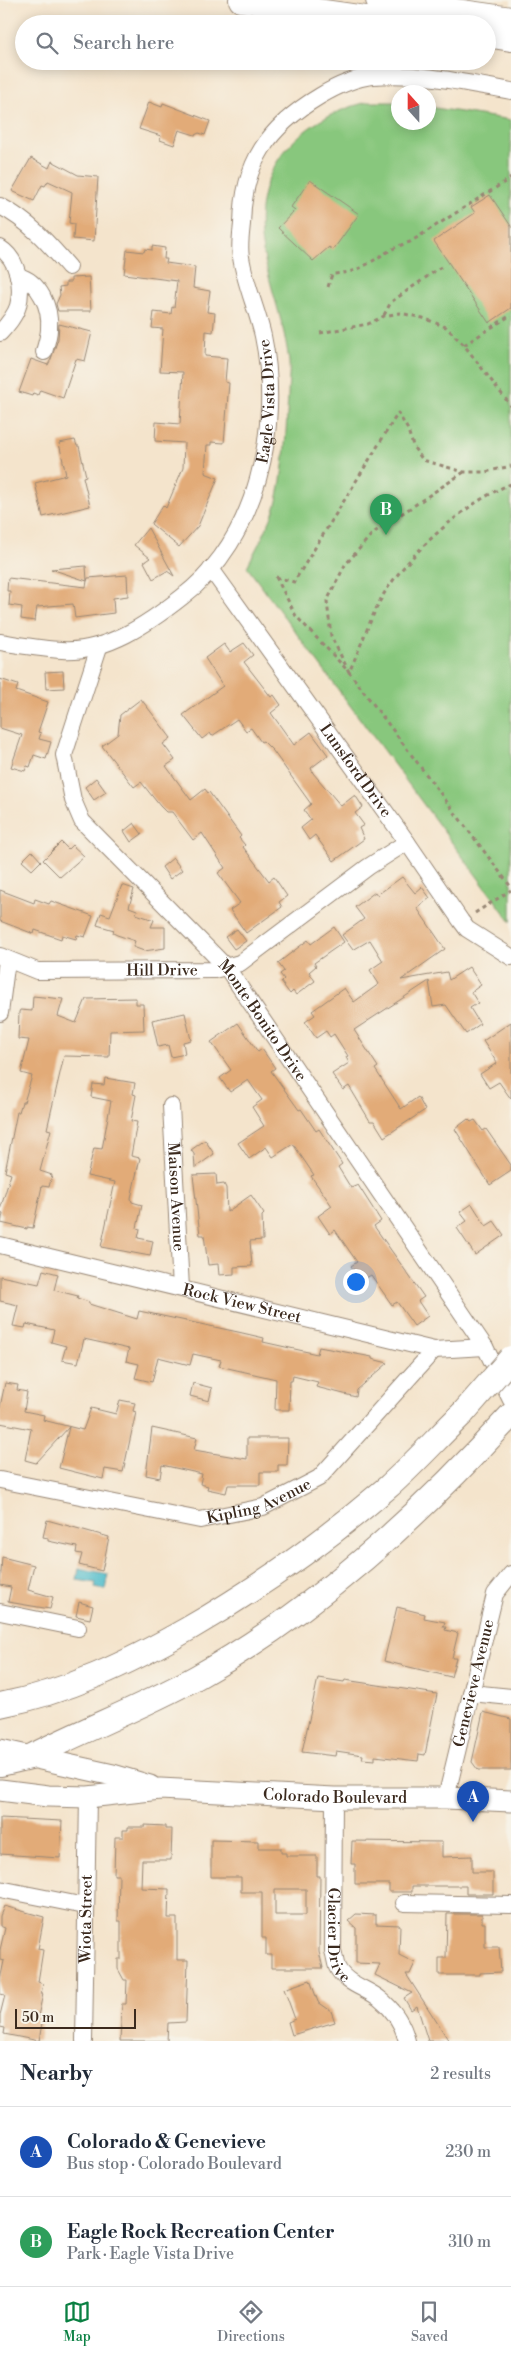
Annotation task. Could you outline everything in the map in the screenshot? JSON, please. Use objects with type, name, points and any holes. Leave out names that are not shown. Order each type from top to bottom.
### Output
[{"type":"highway","points":[[241,0],[345,15]]},
{"type":"highway","points":[[378,0],[483,15]]},
{"type":"highway","points":[[496,17],[511,19]]},
{"type":"highway","points":[[496,36],[511,38]]},
{"type":"highway","points":[[0,1705],[62,1690],[112,1669],[170,1638],[274,1577],[388,1486],[463,1413],[511,1358]]},
{"type":"highway","points":[[0,1764],[30,1757],[197,1677],[252,1644],[364,1559],[422,1506],[486,1443],[511,1415]]},
{"type":"main road","name":"Colorado Boulevard","points":[[0,1750],[113,1775],[160,1789]]},
{"type":"main road","name":"Colorado Boulevard","points":[[0,1790],[48,1796],[88,1797],[160,1789],[334,1798],[446,1798],[511,1801]]},
{"type":"street","name":"Eagle Vista Drive","points":[[0,642],[63,650],[99,647],[157,617],[199,584],[230,544],[252,499],[264,455],[269,378],[263,336],[240,256],[242,196],[254,162],[273,132],[304,106],[334,88],[370,76],[417,74],[511,91]]},
{"type":"street","points":[[0,206],[40,233],[70,267]]},
{"type":"street","points":[[0,248],[5,251],[15,267],[20,286],[18,307],[10,321],[0,332]]},
{"type":"street","points":[[18,276],[27,278],[39,290],[47,311],[49,328],[44,352]]},
{"type":"street","name":"Lunsford Drive","points":[[211,570],[407,842],[467,929],[511,957]]},
{"type":"street","name":"Monte Bonito Drive","points":[[99,647],[64,755],[73,800],[82,821],[227,968],[485,1347],[511,1400]]},
{"type":"street","name":"Hill Drive","points":[[4,958],[37,971],[214,970],[227,968],[240,963],[368,867],[407,842]]},
{"type":"street","points":[[0,1013],[4,958]]},
{"type":"street","name":"Maison Avenue","points":[[171,1106],[181,1288]]},
{"type":"street","name":"Rock View Street","points":[[0,1245],[434,1350],[485,1347]]},
{"type":"street","name":"Kipling Avenue","points":[[1,1483],[200,1520],[263,1507],[318,1478],[434,1350]]},
{"type":"street","name":"Genevieve Avenue","points":[[446,1798],[494,1594],[511,1574]]},
{"type":"street","points":[[0,1612],[78,1628]]},
{"type":"street","points":[[471,1693],[511,1697]]},
{"type":"street","name":"Wiota Street","points":[[84,2041],[88,1797]]},
{"type":"street","name":"Glacier Drive","points":[[334,1798],[333,1952],[338,1967],[346,1978],[380,1999],[396,2014],[407,2041]]},
{"type":"street","points":[[0,1889],[85,1906]]},
{"type":"street","points":[[404,1903],[511,1905]]},
{"type":"path","points":[[328,288],[332,274],[350,273],[363,269],[392,248],[410,242],[511,178]]},
{"type":"path","points":[[384,316],[391,302],[441,267]]},
{"type":"path","points":[[320,333],[368,324],[384,316],[400,313],[423,318],[446,327],[464,345],[511,406]]},
{"type":"path","points":[[464,345],[511,315]]},
{"type":"path","points":[[470,916],[511,888],[349,672],[296,616],[276,577],[294,582],[398,413],[407,428],[414,448],[423,460],[464,472],[485,472],[511,466]]},
{"type":"path","points":[[349,672],[331,636],[327,601],[344,565],[373,533],[464,472]]},
{"type":"path","points":[[349,672],[385,593],[421,550],[467,508],[511,484]]},
{"type":"green space","points":[[368,102],[391,102],[391,130],[436,130],[436,108],[511,120],[511,922],[247,567],[268,526],[277,501],[285,449],[289,375],[287,348],[263,251],[260,223],[263,198],[270,174],[282,154],[299,136],[319,122],[342,110]]},
{"type":"water","points":[[79,1568],[108,1574],[105,1590],[95,1588],[96,1583],[77,1580]]},
{"type":"building","points":[[149,102],[162,107],[163,103],[210,121],[205,135],[199,133],[195,135],[179,130],[174,145],[160,140],[161,136],[139,129]]},
{"type":"building","points":[[31,158],[49,168],[52,161],[78,175],[98,177],[94,241],[73,239],[74,224],[69,223],[72,192],[48,181],[45,186],[42,185],[34,201],[12,191]]},
{"type":"building","points":[[310,180],[359,214],[333,250],[329,247],[313,261],[278,228],[295,210],[291,207]]},
{"type":"building","points":[[490,195],[511,226],[511,308],[489,323],[434,241],[475,213],[471,207]]},
{"type":"building","points":[[152,246],[165,248],[164,259],[167,259],[166,263],[195,267],[193,288],[210,291],[207,312],[215,313],[213,332],[206,331],[205,356],[227,358],[225,382],[229,383],[224,443],[211,442],[211,445],[207,445],[205,473],[218,478],[198,526],[179,547],[151,524],[163,505],[166,508],[183,468],[184,443],[155,441],[156,422],[180,424],[183,372],[160,371],[163,329],[152,328],[154,312],[171,314],[172,307],[174,308],[177,281],[124,274],[127,250],[144,252],[145,249],[152,250]]},
{"type":"building","points":[[89,277],[91,311],[58,311],[56,304],[60,295],[59,287],[66,286],[66,282],[71,282],[71,278]]},
{"type":"building","points":[[59,324],[92,332],[85,361],[76,359],[63,398],[40,390],[38,395],[33,393],[32,396],[19,392],[31,359],[48,365],[58,339]]},
{"type":"building","points":[[75,440],[77,446],[79,446],[86,476],[83,477],[90,506],[43,517],[35,483],[66,475],[59,443]]},
{"type":"building","points":[[148,528],[174,576],[167,571],[153,579],[144,562],[150,558],[134,545]]},
{"type":"building","points":[[86,566],[87,581],[51,569]]},
{"type":"building","points":[[127,575],[128,596],[113,598],[114,613],[75,618],[73,604],[37,607],[35,621],[21,619],[22,607],[9,605],[10,591],[7,591],[8,578],[86,587],[88,578]]},
{"type":"building","points":[[244,643],[253,655],[244,662],[271,697],[274,695],[281,705],[271,713],[294,745],[311,732],[328,755],[311,768],[313,773],[341,806],[355,795],[363,807],[355,813],[364,825],[359,828],[364,839],[334,861],[315,835],[309,840],[301,828],[311,820],[304,810],[311,804],[273,751],[263,741],[261,742],[251,728],[246,731],[237,719],[212,736],[210,733],[202,739],[183,715],[223,686],[205,658],[224,644],[230,652]]},
{"type":"building","points":[[63,671],[64,688],[46,689],[45,672]]},
{"type":"building","points":[[0,679],[18,685],[16,691],[48,702],[38,732],[41,733],[39,739],[51,742],[46,759],[34,755],[30,767],[27,766],[25,771],[11,767],[22,735],[0,728]]},
{"type":"building","points":[[141,699],[171,738],[163,744],[175,760],[166,766],[191,800],[205,789],[209,792],[241,836],[239,838],[245,845],[243,847],[269,881],[274,877],[287,896],[279,902],[282,907],[246,933],[230,910],[240,903],[218,873],[225,868],[202,833],[193,840],[172,812],[166,812],[141,782],[134,787],[102,746],[118,734],[120,715]]},
{"type":"building","points":[[96,778],[106,792],[94,800],[85,787]]},
{"type":"building","points":[[134,823],[142,834],[131,842],[124,831]]},
{"type":"building","points":[[61,842],[68,849],[72,845],[84,856],[60,877],[43,860]]},
{"type":"building","points":[[32,851],[41,861],[32,870],[22,861]]},
{"type":"building","points":[[173,858],[182,870],[170,879],[162,867]]},
{"type":"building","points":[[402,877],[415,893],[422,887],[430,898],[417,908],[445,949],[401,980],[447,972],[449,980],[469,967],[481,985],[471,992],[478,1003],[470,1008],[480,1024],[466,1034],[446,1005],[433,1007],[429,981],[354,1030],[378,1067],[375,1069],[401,1109],[418,1097],[425,1110],[384,1137],[374,1121],[370,1121],[349,1086],[343,1090],[332,1074],[349,1063],[346,1057],[348,1056],[334,1034],[330,1037],[326,1031],[316,1038],[305,1022],[315,1015],[312,1011],[344,988],[354,1002],[379,984],[370,970],[383,961],[370,940],[353,950],[342,935],[364,919],[355,907],[375,892],[377,895]]},
{"type":"building","points":[[122,885],[134,889],[129,907],[137,910],[136,914],[154,920],[151,927],[165,927],[165,948],[144,951],[133,947],[135,941],[113,933],[114,930],[97,925],[101,913],[110,916]]},
{"type":"building","points":[[0,890],[34,903],[35,899],[49,904],[51,901],[93,916],[85,937],[77,935],[76,939],[62,935],[61,939],[35,930],[34,934],[0,921]]},
{"type":"building","points":[[334,927],[344,942],[314,963],[316,966],[309,972],[315,981],[296,995],[293,991],[290,994],[281,982],[284,979],[280,974],[284,971],[278,963],[308,940],[311,944]]},
{"type":"building","points":[[237,929],[246,941],[234,949],[225,937]]},
{"type":"building","points":[[33,996],[63,999],[58,1016],[76,1023],[86,999],[136,998],[136,1004],[143,1004],[144,1030],[110,1031],[109,1057],[64,1056],[47,1129],[51,1130],[40,1171],[52,1175],[49,1187],[42,1186],[33,1228],[27,1227],[27,1229],[1,1223],[3,1214],[0,1213],[0,1210],[11,1174],[5,1172],[17,1112],[19,1112],[22,1102],[24,1102],[32,1076],[21,1073],[29,1040],[18,1039],[19,1012],[20,1010],[32,1011]]},
{"type":"building","points":[[185,1013],[191,1040],[183,1042],[185,1054],[171,1057],[168,1045],[158,1047],[152,1020]]},
{"type":"building","points":[[511,1022],[511,1099],[499,1082],[489,1088],[480,1074],[497,1063],[483,1041]]},
{"type":"building","points":[[238,1023],[258,1052],[262,1049],[275,1068],[271,1071],[299,1110],[301,1109],[316,1131],[319,1129],[342,1164],[338,1167],[351,1188],[358,1185],[381,1221],[374,1226],[424,1297],[418,1301],[428,1316],[414,1326],[397,1302],[392,1305],[371,1275],[361,1281],[351,1266],[357,1262],[335,1230],[330,1234],[318,1216],[332,1206],[311,1176],[314,1175],[293,1144],[273,1157],[266,1147],[249,1159],[238,1143],[264,1126],[252,1107],[262,1100],[248,1080],[230,1092],[220,1078],[231,1070],[211,1042]]},
{"type":"building","points":[[105,1078],[135,1083],[133,1094],[136,1095],[131,1121],[137,1122],[131,1156],[140,1158],[131,1198],[132,1202],[142,1205],[137,1228],[140,1229],[138,1238],[153,1241],[150,1256],[101,1247],[115,1182],[87,1176],[94,1148],[102,1149],[111,1101],[91,1097],[93,1084],[104,1085]]},
{"type":"building","points":[[468,1119],[471,1122],[475,1120],[483,1131],[486,1129],[511,1165],[511,1171],[490,1185],[455,1129]]},
{"type":"building","points":[[205,1140],[214,1154],[195,1168],[194,1154],[191,1150]]},
{"type":"building","points":[[216,1174],[217,1185],[224,1184],[226,1188],[227,1212],[251,1195],[264,1214],[262,1216],[263,1240],[250,1241],[252,1266],[234,1267],[234,1274],[219,1275],[218,1264],[208,1265],[204,1235],[200,1235],[193,1175]]},
{"type":"building","points":[[472,1204],[486,1226],[494,1221],[504,1235],[475,1255],[457,1228],[467,1221],[460,1212]]},
{"type":"building","points":[[43,1270],[58,1274],[54,1290],[78,1296],[77,1298],[89,1302],[89,1304],[137,1319],[139,1311],[264,1338],[263,1342],[317,1354],[319,1347],[372,1357],[372,1359],[388,1363],[357,1390],[356,1397],[316,1387],[318,1382],[293,1376],[292,1381],[290,1381],[289,1410],[275,1410],[276,1379],[219,1366],[221,1360],[193,1354],[190,1365],[158,1357],[152,1382],[135,1378],[139,1364],[126,1361],[129,1349],[84,1339],[78,1363],[62,1360],[66,1346],[51,1342],[54,1330],[26,1324],[25,1328],[13,1326],[18,1305],[0,1301],[0,1276],[39,1284]]},
{"type":"building","points":[[5,1383],[18,1385],[17,1390],[27,1392],[24,1411],[44,1415],[43,1420],[83,1430],[91,1408],[116,1414],[120,1400],[135,1403],[133,1411],[136,1412],[123,1472],[105,1469],[103,1479],[59,1468],[69,1427],[36,1463],[25,1460],[31,1429],[0,1423],[0,1407]]},
{"type":"building","points":[[193,1383],[212,1388],[209,1401],[190,1396]]},
{"type":"building","points":[[152,1428],[197,1438],[194,1450],[247,1459],[247,1438],[288,1438],[287,1465],[278,1465],[278,1472],[260,1472],[260,1485],[228,1485],[226,1493],[207,1489],[208,1486],[200,1484],[202,1474],[162,1465],[160,1478],[146,1475]]},
{"type":"building","points":[[47,1520],[109,1537],[102,1571],[79,1565],[82,1554],[76,1553],[77,1547],[48,1541],[48,1538],[43,1537]]},
{"type":"building","points":[[2,1557],[34,1565],[28,1590],[53,1597],[50,1609],[8,1602],[11,1587],[0,1585]]},
{"type":"building","points":[[79,1602],[93,1606],[90,1619],[76,1616]]},
{"type":"building","points":[[397,1607],[425,1614],[424,1618],[445,1622],[443,1627],[446,1627],[445,1630],[458,1633],[452,1658],[456,1658],[451,1677],[384,1661]]},
{"type":"building","points":[[318,1678],[344,1682],[345,1680],[437,1694],[425,1755],[419,1754],[418,1761],[375,1756],[375,1760],[362,1759],[363,1755],[336,1751],[335,1756],[302,1752]]},
{"type":"building","points":[[483,1712],[511,1719],[511,1770],[478,1770],[472,1762]]},
{"type":"building","points":[[0,1818],[62,1821],[60,1858],[0,1854]]},
{"type":"building","points":[[145,1825],[165,1826],[165,1829],[172,1829],[171,1860],[142,1860],[141,1888],[169,1889],[168,1918],[177,1918],[177,1960],[188,1960],[186,2022],[168,2023],[167,2041],[120,2041],[122,2004],[126,2004],[127,1980],[124,1980],[118,1969],[118,1959],[121,1959],[121,1921],[118,1921],[119,1875],[114,1875],[115,1837],[123,1837],[123,1830],[128,1830],[128,1827],[145,1827]]},
{"type":"building","points":[[211,1840],[258,1841],[258,1848],[281,1848],[281,1853],[286,1853],[286,1856],[317,1856],[317,1876],[320,1876],[319,1952],[323,1968],[271,1968],[271,1955],[266,1955],[266,1938],[262,1938],[262,1892],[241,1892],[241,1877],[211,1877]],"holes":[[[275,1889],[306,1889],[306,1915],[275,1915]]]},
{"type":"building","points":[[352,1841],[442,1842],[442,1857],[472,1856],[472,1872],[493,1872],[493,1894],[466,1894],[466,1886],[412,1886],[412,1892],[389,1892],[389,1884],[355,1884],[355,1864],[351,1864]]},
{"type":"building","points":[[4,1906],[44,1917],[38,1949],[43,1950],[38,1982],[43,1984],[41,1994],[43,1994],[38,2016],[43,2017],[39,2041],[4,2034],[5,2028],[0,2027],[0,2015],[5,1995],[0,1994],[0,1980],[4,1961],[0,1960],[0,1950],[5,1928],[0,1926],[0,1916]]},
{"type":"building","points":[[356,1914],[376,1915],[376,1924],[400,1925],[399,1955],[415,1963],[410,1974],[406,1974],[449,2041],[428,2041],[417,2006],[411,2010],[404,1998],[412,1993],[375,1975],[380,1964],[356,1963],[356,1928],[348,1921]]},
{"type":"building","points":[[447,1914],[482,1914],[482,1923],[485,1923],[485,1947],[499,1947],[501,1972],[480,1973],[480,1975],[439,1975],[439,1958],[446,1958]]},
{"type":"building","points":[[310,1980],[318,2002],[331,2011],[335,2022],[292,2035],[288,2022],[295,2019],[284,1989]]},
{"type":"place","name":"Eagle Rock Recreation Center","points":[[386,535]]},
{"type":"place","name":"Colorado & Genevieve","points":[[473,1822]]}]
